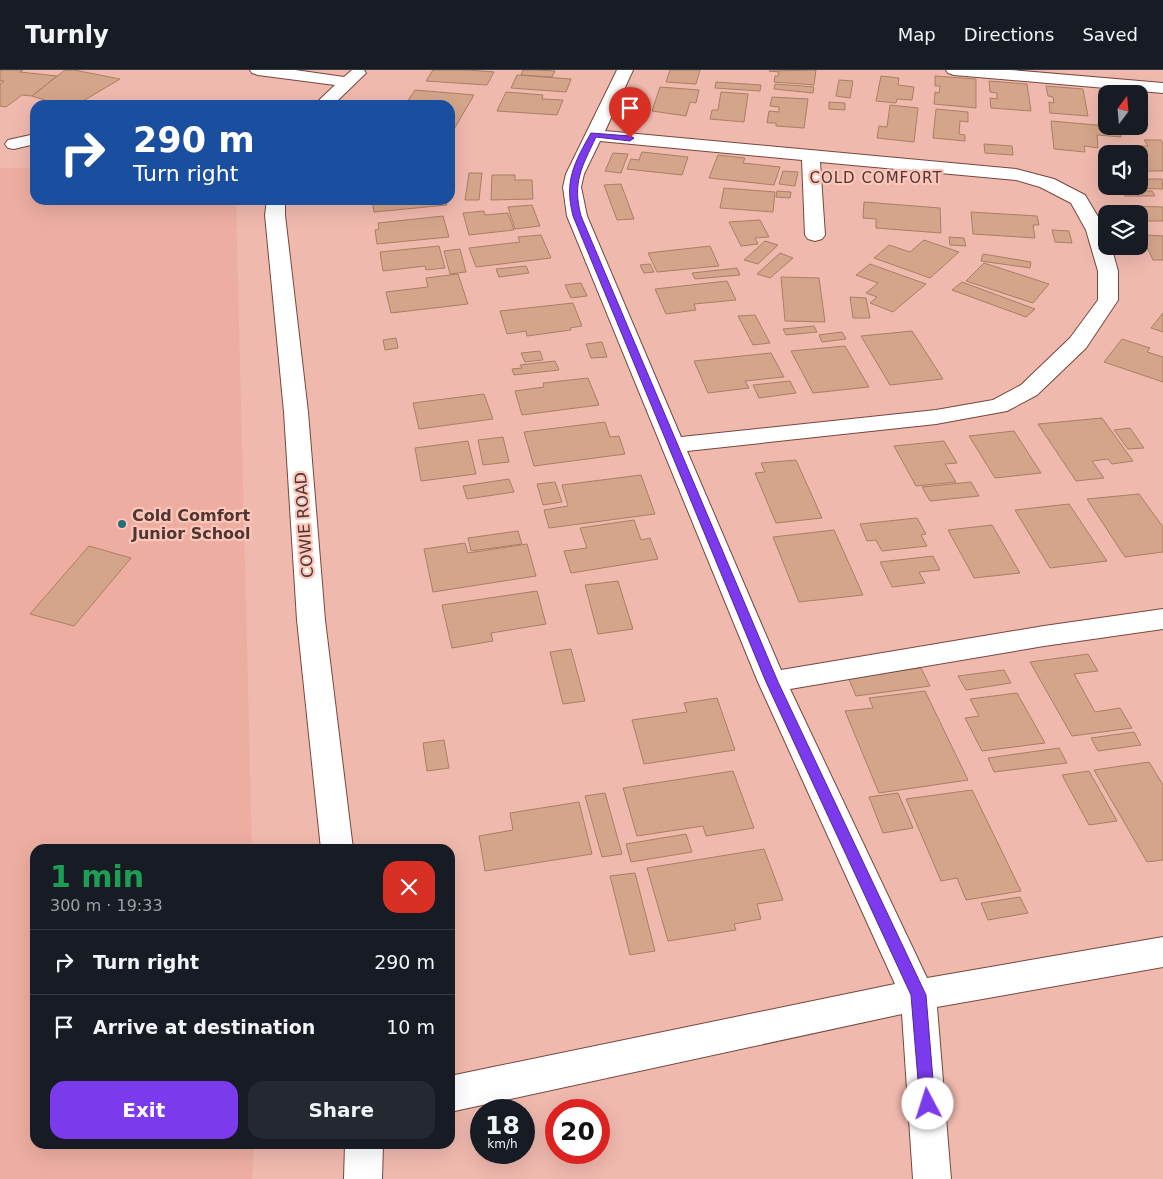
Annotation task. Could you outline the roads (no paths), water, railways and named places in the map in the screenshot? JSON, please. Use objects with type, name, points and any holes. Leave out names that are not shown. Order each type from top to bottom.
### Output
[{"type":"street","points":[[258,70],[348,82]]},
{"type":"street","points":[[328,100],[361,70]]},
{"type":"street","points":[[625,70],[575,174],[572,187],[573,201],[584,233],[772,682],[918,995],[932,1179]]},
{"type":"street","points":[[954,70],[1163,88]]},
{"type":"street","points":[[594,135],[1016,175],[1047,183],[1078,199],[1096,230],[1108,271],[1108,300],[1078,343],[1029,390],[999,406],[926,418],[673,445]]},
{"type":"street","points":[[14,144],[30,141]]},
{"type":"street","points":[[811,156],[815,235]]},
{"type":"street","name":"COWIE ROAD","points":[[276,205],[275,215],[303,492],[311,620],[336,844]]},
{"type":"street","points":[[772,682],[1044,636],[1163,619]]},
{"type":"street","points":[[455,1093],[918,995],[1163,952]]},
{"type":"street","points":[[363,1179],[364,1149]]},
{"type":"place","name":"Cold Comfort Junior School","points":[[122,524]]},
{"type":"district","name":"COLD COMFORT","points":[[876,178]]}]
